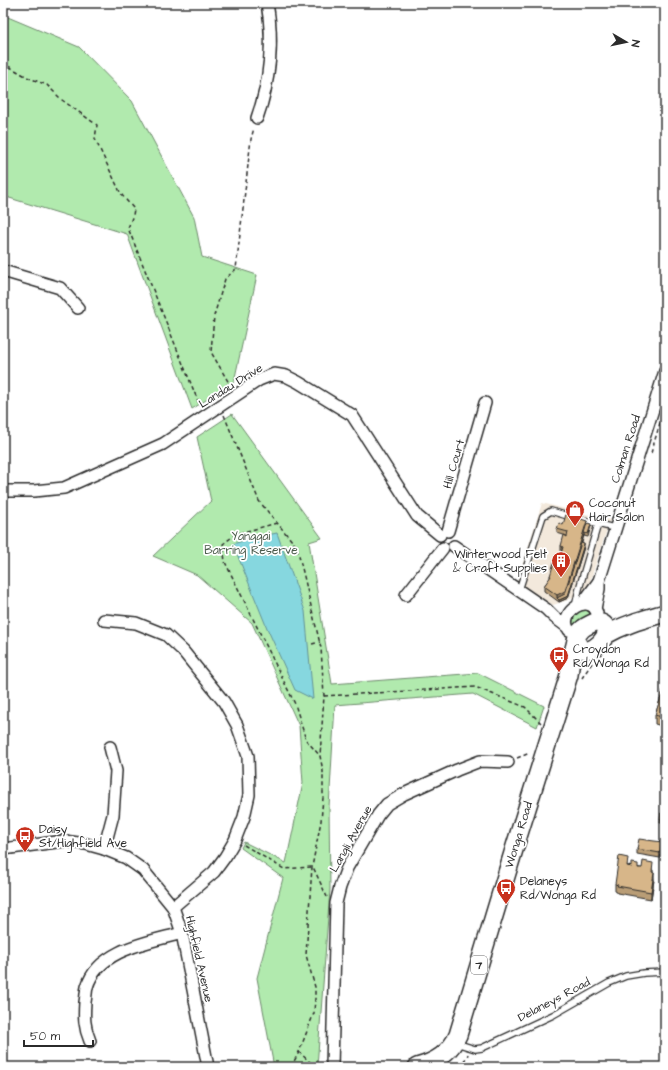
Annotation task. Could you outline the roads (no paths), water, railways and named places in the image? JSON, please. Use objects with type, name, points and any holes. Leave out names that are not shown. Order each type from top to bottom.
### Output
[{"type":"main road","name":"7","points":[[580,643],[582,628],[600,622],[636,621],[665,613]]},
{"type":"main road","name":"Wonga Road","points":[[417,1067],[440,1060],[461,1045],[463,1021],[477,973],[546,746],[574,679],[580,643]]},
{"type":"street","points":[[257,118],[264,100],[270,64],[270,18],[267,3]]},
{"type":"street","points":[[3,271],[60,288],[78,308]]},
{"type":"street","name":"Colman Road","points":[[600,622],[599,581],[614,528],[665,371]]},
{"type":"street","name":"Landau Drive","points":[[3,491],[34,491],[64,488],[163,444],[259,380],[274,374],[286,376],[298,382],[352,415],[417,516],[444,533]]},
{"type":"street","name":"Hill Court","points":[[444,533],[485,404]]},
{"type":"street","points":[[406,595],[448,547],[456,538],[453,534],[444,533],[438,541],[440,546],[448,547],[546,608],[554,618],[580,643]]},
{"type":"street","name":"Colman Road","points":[[580,643],[567,616],[599,581]]},
{"type":"street","points":[[546,608],[589,604],[600,622]]},
{"type":"street","points":[[104,620],[136,622],[166,635],[183,651],[224,702],[237,724],[248,756],[249,795],[244,817],[235,840],[214,872],[173,907]]},
{"type":"street","points":[[104,849],[112,815],[116,771],[110,747]]},
{"type":"street","name":"Langli Avenue","points":[[332,1067],[336,903],[340,887],[348,868],[378,815],[387,804],[404,794],[457,770],[480,761],[508,762]]},
{"type":"street","name":"Highfield Avenue","points":[[4,847],[64,841],[86,844],[104,849],[126,858],[143,870],[173,907],[182,933],[208,1067]]},
{"type":"street","points":[[90,1041],[83,1018],[87,987],[91,977],[99,967],[119,952],[182,933]]},
{"type":"lane","points":[[519,590],[543,516],[551,512],[614,528]]},
{"type":"lane","points":[[577,606],[579,589],[598,524]]},
{"type":"lane","name":"Delaneys Road","points":[[461,1045],[475,1049],[482,1048],[553,1015],[609,982],[626,976],[665,972]]},
{"type":"water","points":[[277,533],[305,611],[313,699],[295,690],[267,628],[233,544],[252,538]]},
{"type":"place","name":"Coconut Hair Salon","points":[[575,527]]},
{"type":"place","name":"Winterwood Felt & Craft Supplies","points":[[561,578]]},
{"type":"place","name":"Croydon Rd/Wonga Rd","points":[[559,673]]},
{"type":"place","name":"Daisy St/Highfield Ave","points":[[25,853]]},
{"type":"place","name":"Delaneys Rd/Wonga Rd","points":[[506,905]]},
{"type":"park label","name":"Yanggai Barring Reserve","points":[[251,543]]}]
